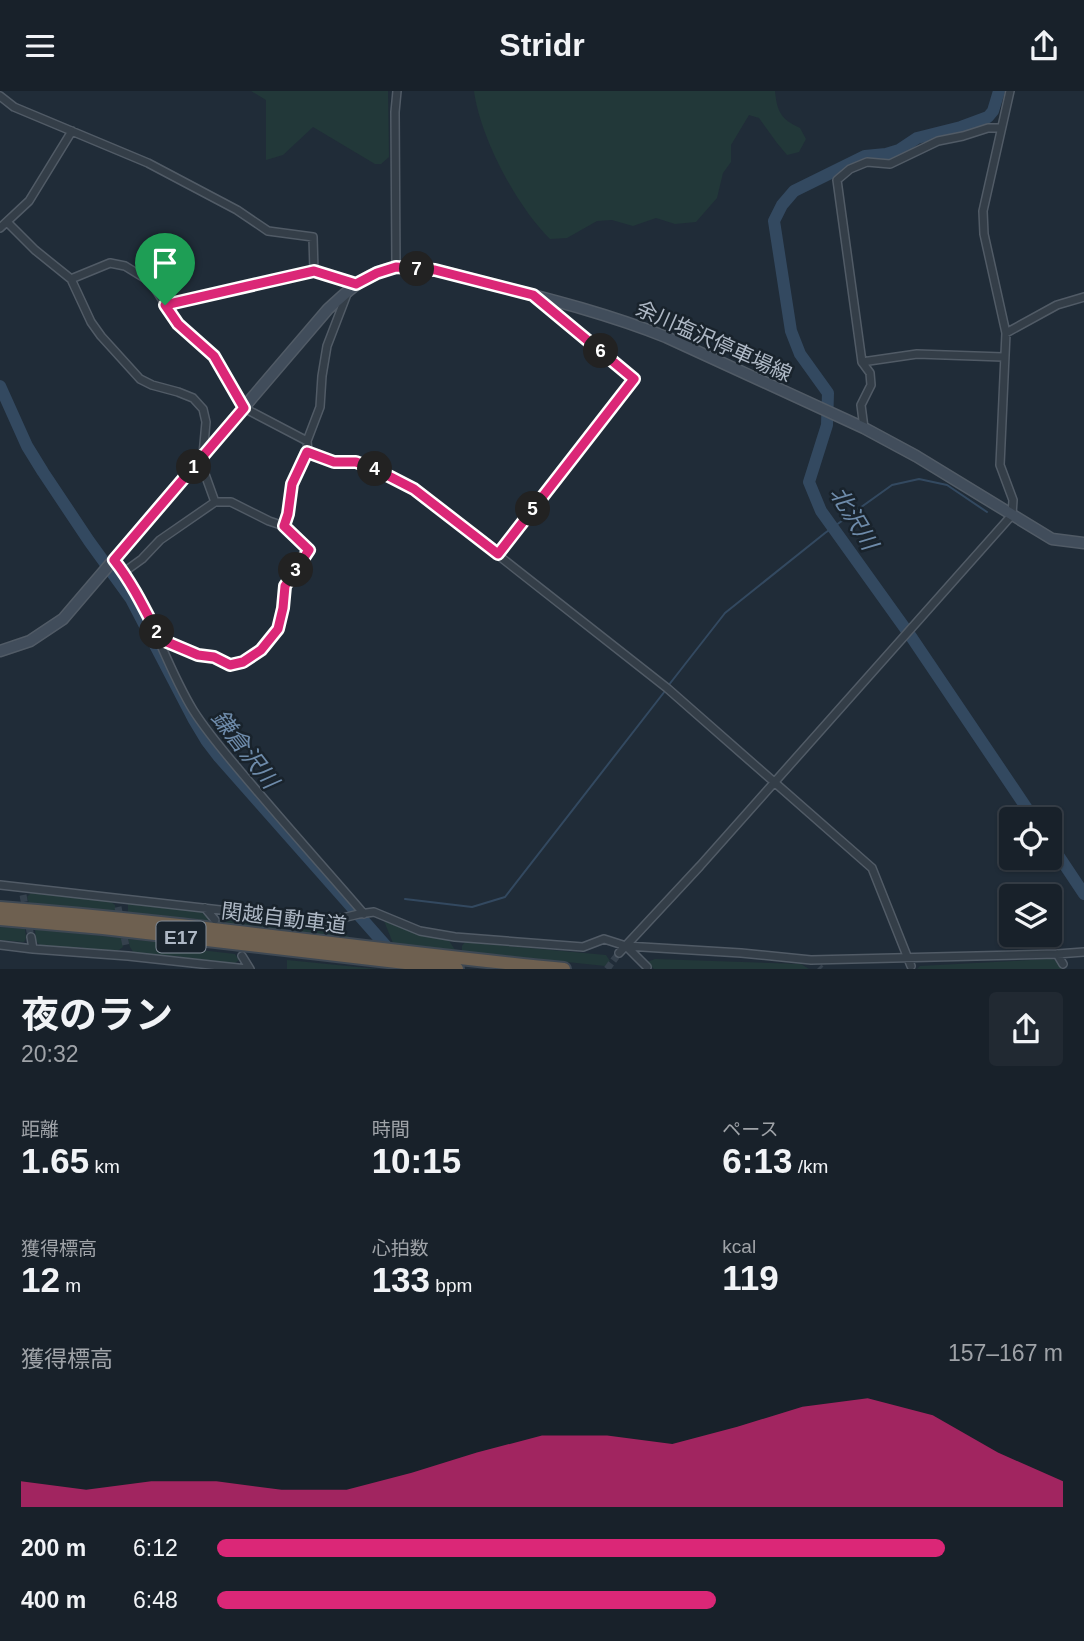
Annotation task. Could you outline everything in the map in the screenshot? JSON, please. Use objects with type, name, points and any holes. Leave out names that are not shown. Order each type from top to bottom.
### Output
[{"type":"highway","name":"関越自動車道","points":[[0,908],[564,969]]},
{"type":"highway","name":"関越自動車道","points":[[0,919],[103,928],[457,969]]},
{"type":"main road","name":"余川塩沢停車場線","points":[[0,651],[30,641],[63,619],[328,309],[352,288],[377,273],[396,267],[435,270],[642,327],[864,428],[1052,538],[1084,543]]},
{"type":"street","points":[[396,267],[397,91]]},
{"type":"street","points":[[619,953],[700,866],[1012,515],[1013,500],[1000,465],[1006,333],[984,234],[983,211],[1010,91]]},
{"type":"street","points":[[0,96],[14,107],[148,163],[237,210],[268,232],[313,237],[314,271]]},
{"type":"street","points":[[864,428],[861,404],[871,385],[870,373],[862,362],[837,180],[850,169],[867,162],[890,164],[938,141],[988,128],[1001,128]]},
{"type":"street","points":[[0,228],[29,201],[72,131]]},
{"type":"street","points":[[8,223],[35,250],[71,279],[91,323],[141,379],[193,398],[203,409],[205,422],[202,466],[215,502]]},
{"type":"street","points":[[71,279],[110,263],[125,266],[151,282],[178,324],[214,356],[244,408],[307,441]]},
{"type":"street","points":[[165,305],[314,271],[352,288],[327,345],[320,407],[307,441],[307,452],[292,484],[284,526]]},
{"type":"street","points":[[498,554],[634,379],[533,295]]},
{"type":"street","points":[[1006,333],[1057,305],[1084,297]]},
{"type":"street","points":[[862,362],[917,354],[1003,357]]},
{"type":"street","points":[[307,452],[334,462],[356,462],[414,489],[667,688],[872,868],[911,966]]},
{"type":"street","points":[[124,572],[142,559],[160,540],[215,502],[231,502],[284,526],[309,550],[285,586],[278,629],[261,650],[243,662],[230,665],[160,639]]},
{"type":"street","points":[[114,560],[140,600],[177,681],[205,728],[362,914]]},
{"type":"street","points":[[0,885],[326,922],[374,912],[420,931],[455,937],[583,947],[604,939],[626,946],[811,960],[1084,952]]},
{"type":"street","points":[[22,886],[23,895]]},
{"type":"street","points":[[116,898],[118,907]]},
{"type":"street","points":[[205,908],[215,920]]},
{"type":"street","points":[[31,937],[33,949]]},
{"type":"street","points":[[0,945],[248,969]]},
{"type":"street","points":[[126,946],[128,956]]},
{"type":"street","points":[[626,946],[648,967]]},
{"type":"street","points":[[1057,954],[1063,964]]},
{"type":"street","points":[[242,956],[248,969]]},
{"type":"street","points":[[811,960],[819,967]]},
{"type":"green space","points":[[251,91],[388,91],[389,157],[381,164],[375,164],[313,127],[283,155],[266,160],[266,100]]},
{"type":"green space","points":[[474,91],[775,91],[781,114],[800,128],[806,139],[799,152],[787,155],[759,118],[749,115],[731,145],[731,162],[723,173],[717,198],[696,222],[675,224],[656,218],[633,226],[612,220],[597,221],[567,238],[550,239],[525,209],[502,170],[484,129]]},
{"type":"green space","points":[[31,893],[110,901],[115,905],[116,912],[29,903],[27,897]]},
{"type":"green space","points":[[128,903],[202,912],[210,921],[128,913]]},
{"type":"green space","points":[[223,915],[282,923],[286,930],[223,923],[220,917]]},
{"type":"green space","points":[[384,921],[419,935],[448,939],[455,950],[393,943]]},
{"type":"green space","points":[[296,923],[329,926],[350,938],[291,931]]},
{"type":"green space","points":[[0,927],[25,929],[24,942],[0,940]]},
{"type":"green space","points":[[35,929],[122,938],[123,947],[116,952],[40,945],[36,941]]},
{"type":"green space","points":[[128,939],[235,954],[239,960],[229,965],[180,959],[180,956],[174,956],[173,959],[135,955]]},
{"type":"green space","points":[[465,942],[606,955],[610,961],[605,966],[462,951]]},
{"type":"green space","points":[[655,959],[801,964],[809,969],[654,969],[647,962]]},
{"type":"green space","points":[[287,960],[377,969],[287,969]]},
{"type":"green space","points":[[1055,960],[1062,969],[917,969],[920,966]]},
{"type":"waterway","name":"北沢川","points":[[999,91],[993,111],[988,117],[917,138],[899,150],[865,156],[794,191],[782,205],[774,221],[791,331],[800,354],[828,393],[827,425],[809,482],[821,511],[912,638],[1026,807]]},
{"type":"waterway","name":"鎌倉沢川","points":[[0,386],[27,446],[89,541],[131,599],[206,740],[394,955]]},
{"type":"waterway","points":[[668,686],[725,613],[825,533],[892,485],[919,479],[947,485],[987,512]]},
{"type":"waterway","points":[[405,899],[472,907],[505,897],[665,691]]},
{"type":"waterway","name":"北沢川","points":[[1062,861],[1084,894]]},
{"type":"tunnel","points":[[23,895],[31,937]]},
{"type":"tunnel","points":[[118,907],[126,946]]},
{"type":"tunnel","points":[[607,969],[619,953]]},
{"type":"route","points":[[396,267],[435,270],[533,295],[634,379],[498,554],[414,489],[356,462],[334,462],[307,452],[292,484],[284,526],[309,550],[285,586],[278,629],[261,650],[243,662],[230,665],[160,639],[124,572],[114,560],[244,408],[214,356],[178,324],[165,305],[314,271],[356,284],[396,267]]}]
